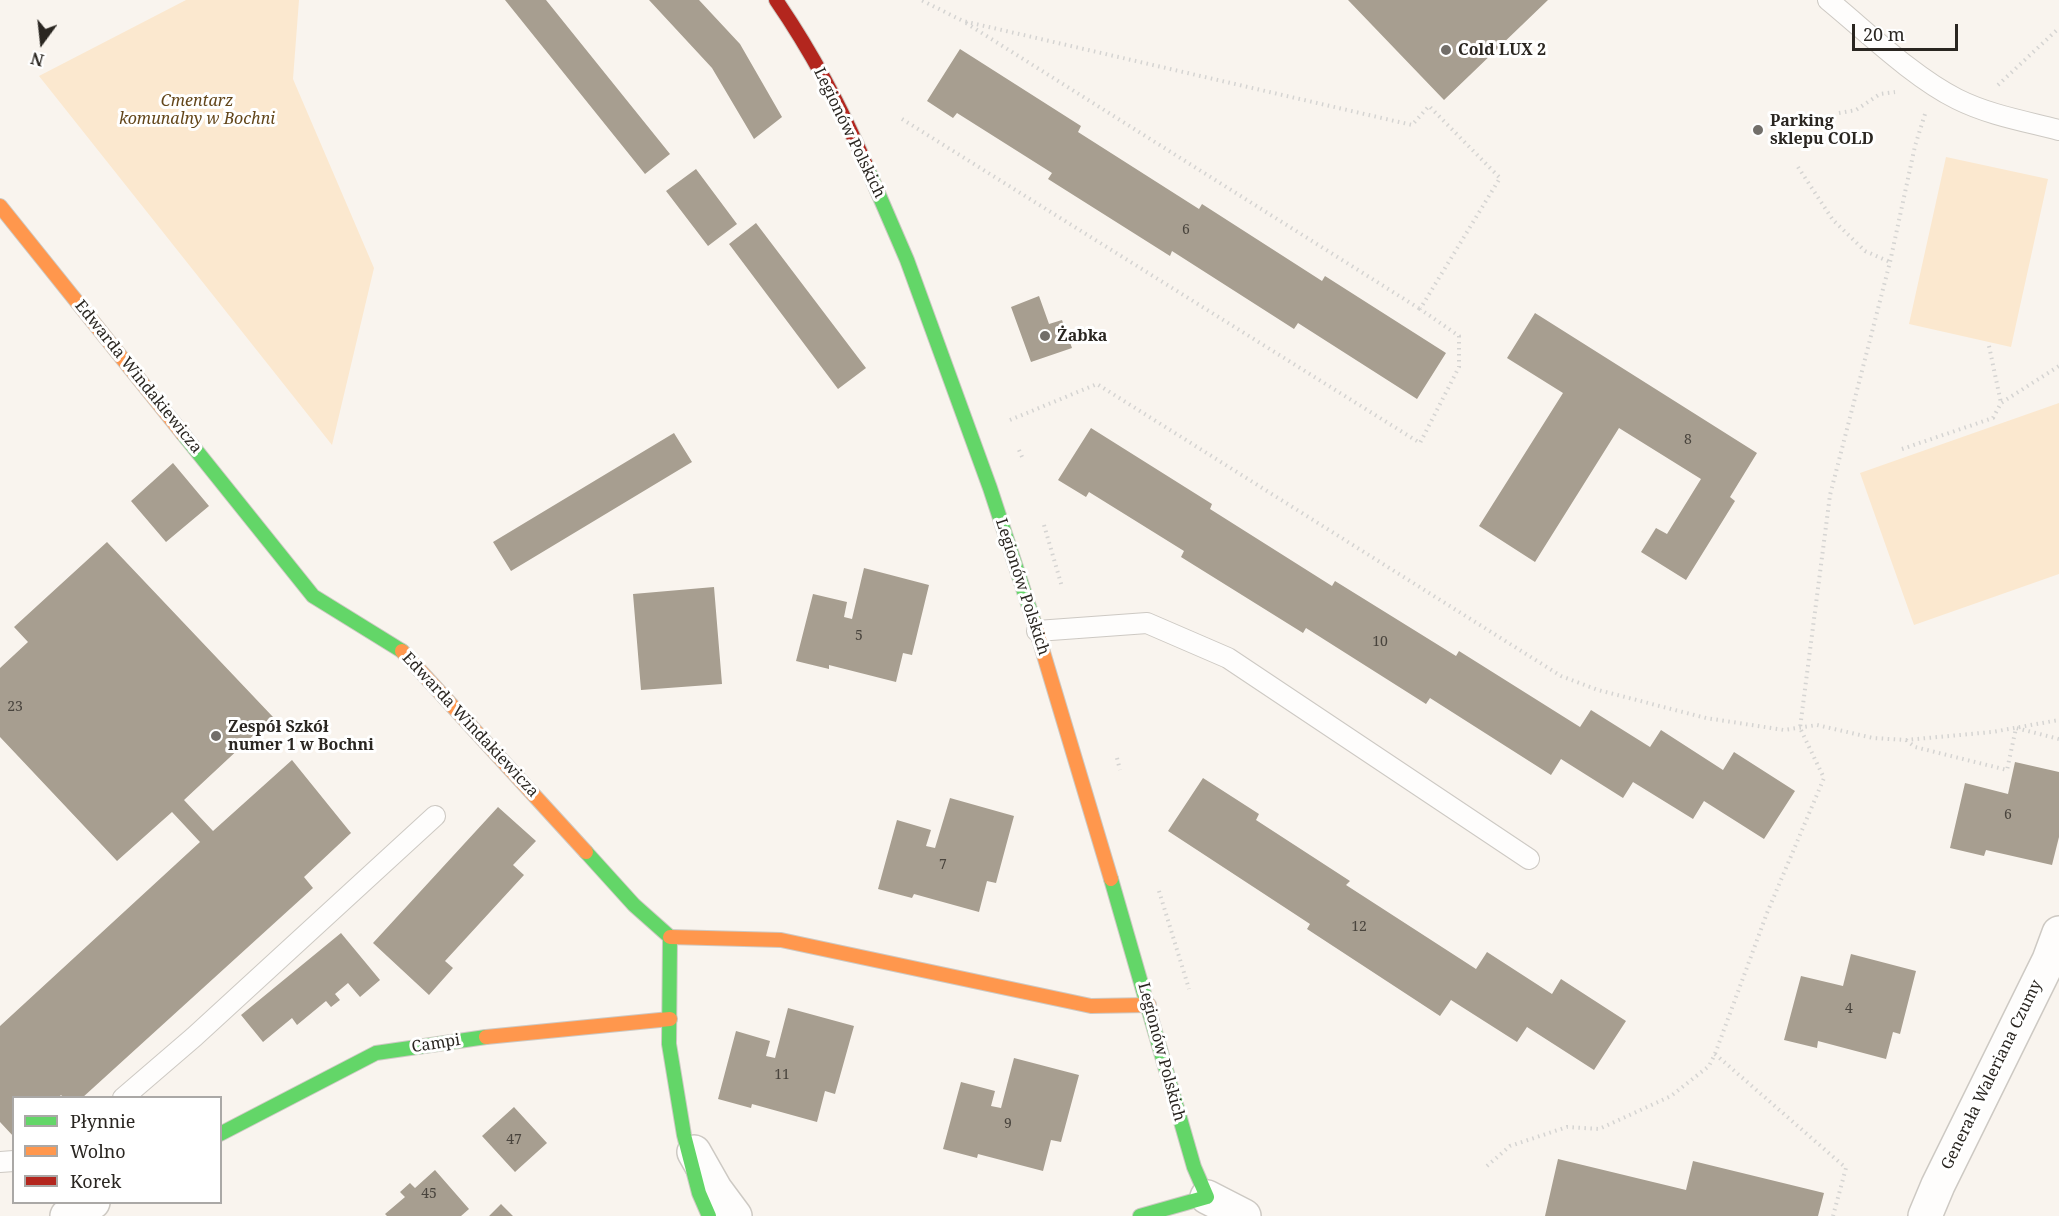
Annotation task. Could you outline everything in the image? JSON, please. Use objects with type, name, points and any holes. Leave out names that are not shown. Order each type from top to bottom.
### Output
[{"type":"street","name":"Legionów Polskich","points":[[776,0],[802,38],[854,138],[907,260],[990,488],[1037,631],[1149,1005],[1194,1167],[1207,1197]]},
{"type":"street","name":"Edwarda Windakiewicza","points":[[0,206],[313,596],[401,650],[634,905],[670,937]]},
{"type":"street","name":"Generała Waleriana Czumy","points":[[1924,1216],[2049,960],[2059,933]]},
{"type":"street","points":[[709,1216],[699,1193],[684,1135],[669,1044],[670,937],[781,940],[1091,1006],[1149,1005]]},
{"type":"street","name":"Campi","points":[[222,1133],[376,1053],[508,1034],[670,1019]]},
{"type":"street","points":[[684,1135],[715,1189],[735,1216]]},
{"type":"street","points":[[1140,1216],[1207,1197],[1244,1216]]},
{"type":"street","points":[[67,1216],[91,1204]]},
{"type":"lane","points":[[1828,0],[1926,81],[1956,99],[1992,114],[2059,130]]},
{"type":"lane","points":[[1037,631],[1147,623],[1228,658],[1529,859]]},
{"type":"lane","points":[[125,1096],[194,1037],[435,816]]},
{"type":"path","points":[[902,119],[1420,443],[1459,367],[1459,336],[1420,309],[963,21],[921,0]]},
{"type":"path","points":[[963,21],[1412,125],[1429,106],[1500,178],[1420,309]]},
{"type":"path","points":[[1992,91],[2059,28]]},
{"type":"path","points":[[1839,113],[1856,110],[1880,94]]},
{"type":"path","points":[[1487,1166],[1510,1146],[1567,1127],[1599,1129],[1671,1096],[1709,1066],[1715,1054],[1767,913],[1824,778],[1800,728],[1830,495],[1890,262],[1915,146],[1926,111]]},
{"type":"path","points":[[1798,167],[1833,220],[1865,250],[1890,262]]},
{"type":"path","points":[[1989,346],[2001,403]]},
{"type":"path","points":[[1902,449],[1993,418],[2001,403],[2059,366]]},
{"type":"path","points":[[1010,420],[1097,384],[1561,676],[1598,690],[1706,718],[1784,730],[1817,725],[1873,738],[1905,740],[1992,732],[2059,720]]},
{"type":"path","points":[[1020,450],[1023,459]]},
{"type":"path","points":[[1044,525],[1064,594]]},
{"type":"path","points":[[1905,740],[1915,747],[2007,770],[2016,728]]},
{"type":"path","points":[[2016,728],[2059,739]]},
{"type":"path","points":[[1117,758],[1120,770]]},
{"type":"path","points":[[1159,891],[1189,989]]},
{"type":"path","points":[[1715,1054],[1846,1168],[1833,1216]]},
{"type":"green space","name":"Cmentarz komunalny w Bochni","points":[[186,0],[299,0],[293,79],[374,268],[332,445],[39,76]]},
{"type":"green space","points":[[1946,157],[2048,179],[2011,347],[1909,324]]},
{"type":"green space","points":[[2059,403],[2059,574],[1914,625],[1860,473]]},
{"type":"building","points":[[505,0],[546,0],[670,154],[645,174]]},
{"type":"building","points":[[649,0],[699,0],[740,44],[782,117],[754,139],[712,68]]},
{"type":"building","name":"Cold LUX 2","points":[[1348,0],[1548,0],[1444,100]]},
{"type":"building","points":[[960,49],[1081,126],[1078,132],[1199,209],[1202,204],[1322,281],[1325,276],[1446,353],[1417,399],[1298,323],[1294,329],[1172,251],[1170,256],[1048,179],[1052,173],[957,113],[953,118],[927,101]]},
{"type":"building","points":[[696,169],[737,224],[708,246],[666,191]]},
{"type":"building","points":[[756,223],[866,368],[838,389],[729,244]]},
{"type":"building","name":"Żabka","points":[[1039,296],[1049,324],[1062,320],[1072,348],[1031,362],[1011,307]]},
{"type":"building","points":[[1535,313],[1757,453],[1730,497],[1735,501],[1686,580],[1641,552],[1656,528],[1667,534],[1701,479],[1619,428],[1535,562],[1479,526],[1563,393],[1507,358]]},
{"type":"building","points":[[1091,428],[1212,504],[1210,509],[1332,586],[1335,581],[1456,656],[1459,651],[1580,727],[1591,710],[1650,747],[1661,730],[1723,770],[1734,752],[1795,791],[1764,839],[1704,801],[1693,819],[1633,782],[1623,798],[1561,759],[1551,775],[1430,698],[1426,704],[1306,628],[1303,633],[1181,557],[1184,551],[1089,492],[1086,497],[1058,480]]},
{"type":"building","points":[[674,433],[692,462],[511,571],[493,542]]},
{"type":"building","points":[[173,463],[209,506],[166,542],[131,501]]},
{"type":"building","points":[[107,542],[273,717],[184,800],[213,831],[292,760],[351,833],[304,877],[313,888],[84,1096],[12,1096],[12,1135],[0,1122],[0,1026],[200,842],[172,812],[117,861],[0,737],[0,668],[28,642],[14,627]]},
{"type":"building","points":[[864,568],[929,585],[912,655],[903,653],[896,682],[829,665],[829,669],[796,661],[813,594],[847,602],[844,617],[852,619]]},
{"type":"building","points":[[714,587],[722,684],[641,690],[633,594]]},
{"type":"building","points":[[2015,762],[2059,772],[2059,837],[2052,865],[1986,850],[1984,856],[1950,848],[1965,783],[2008,794]]},
{"type":"building","points":[[1203,778],[1259,814],[1256,820],[1350,881],[1346,885],[1476,969],[1487,952],[1552,994],[1561,979],[1626,1021],[1594,1070],[1527,1027],[1517,1042],[1451,1000],[1440,1016],[1307,929],[1310,924],[1168,831]]},
{"type":"building","points":[[950,798],[1014,816],[996,883],[987,881],[979,912],[914,894],[912,898],[878,889],[897,820],[931,830],[926,846],[935,848]]},
{"type":"building","points":[[498,807],[536,841],[513,865],[524,875],[445,961],[453,968],[429,995],[373,943]]},
{"type":"building","points":[[341,933],[380,980],[360,997],[348,983],[335,994],[340,1000],[331,1007],[326,1001],[297,1025],[292,1018],[263,1042],[241,1015]]},
{"type":"building","points":[[1851,954],[1916,971],[1900,1034],[1893,1032],[1886,1059],[1818,1041],[1817,1048],[1784,1040],[1801,976],[1843,986]]},
{"type":"building","points":[[788,1008],[854,1026],[835,1094],[825,1091],[817,1122],[752,1104],[751,1108],[718,1099],[736,1031],[770,1041],[766,1056],[775,1058]]},
{"type":"building","points":[[1014,1058],[1079,1075],[1061,1142],[1051,1140],[1043,1171],[978,1154],[977,1158],[943,1149],[961,1082],[995,1091],[991,1106],[1001,1108]]},
{"type":"building","points":[[514,1107],[547,1143],[515,1172],[482,1136]]},
{"type":"building","points":[[1558,1159],[1686,1190],[1693,1161],[1824,1193],[1818,1216],[1545,1216]]},
{"type":"building","points":[[435,1170],[469,1209],[461,1216],[387,1216],[385,1214],[405,1197],[400,1192],[410,1183],[415,1188]]},
{"type":"building","points":[[501,1204],[513,1216],[489,1216]]},
{"type":"traffic: fast","points":[[866,165],[907,260],[990,488],[1034,622]]},
{"type":"traffic: fast","points":[[183,434],[313,596],[402,651]]},
{"type":"traffic: fast","points":[[586,852],[634,905],[670,937],[669,1044],[684,1135],[699,1193],[709,1216]]},
{"type":"traffic: fast","points":[[1111,879],[1194,1167],[1207,1197],[1140,1216]]},
{"type":"traffic: fast","points":[[222,1133],[376,1053],[486,1037]]},
{"type":"traffic: slow","points":[[0,206],[183,434]]},
{"type":"traffic: slow","points":[[1034,622],[1111,879]]},
{"type":"traffic: slow","points":[[402,651],[586,852]]},
{"type":"traffic: slow","points":[[670,937],[781,940],[1091,1006],[1149,1005]]},
{"type":"traffic: slow","points":[[486,1037],[670,1019]]},
{"type":"traffic: jam","points":[[776,0],[825,80],[866,165]]},
{"type":"place","name":"Cold LUX 2","points":[[1446,50]]},
{"type":"place","name":"Parking sklepu COLD","points":[[1758,130]]},
{"type":"place","name":"Żabka","points":[[1045,336]]},
{"type":"place","name":"Zespół Szkół numer 1 w Bochni","points":[[216,736]]}]
